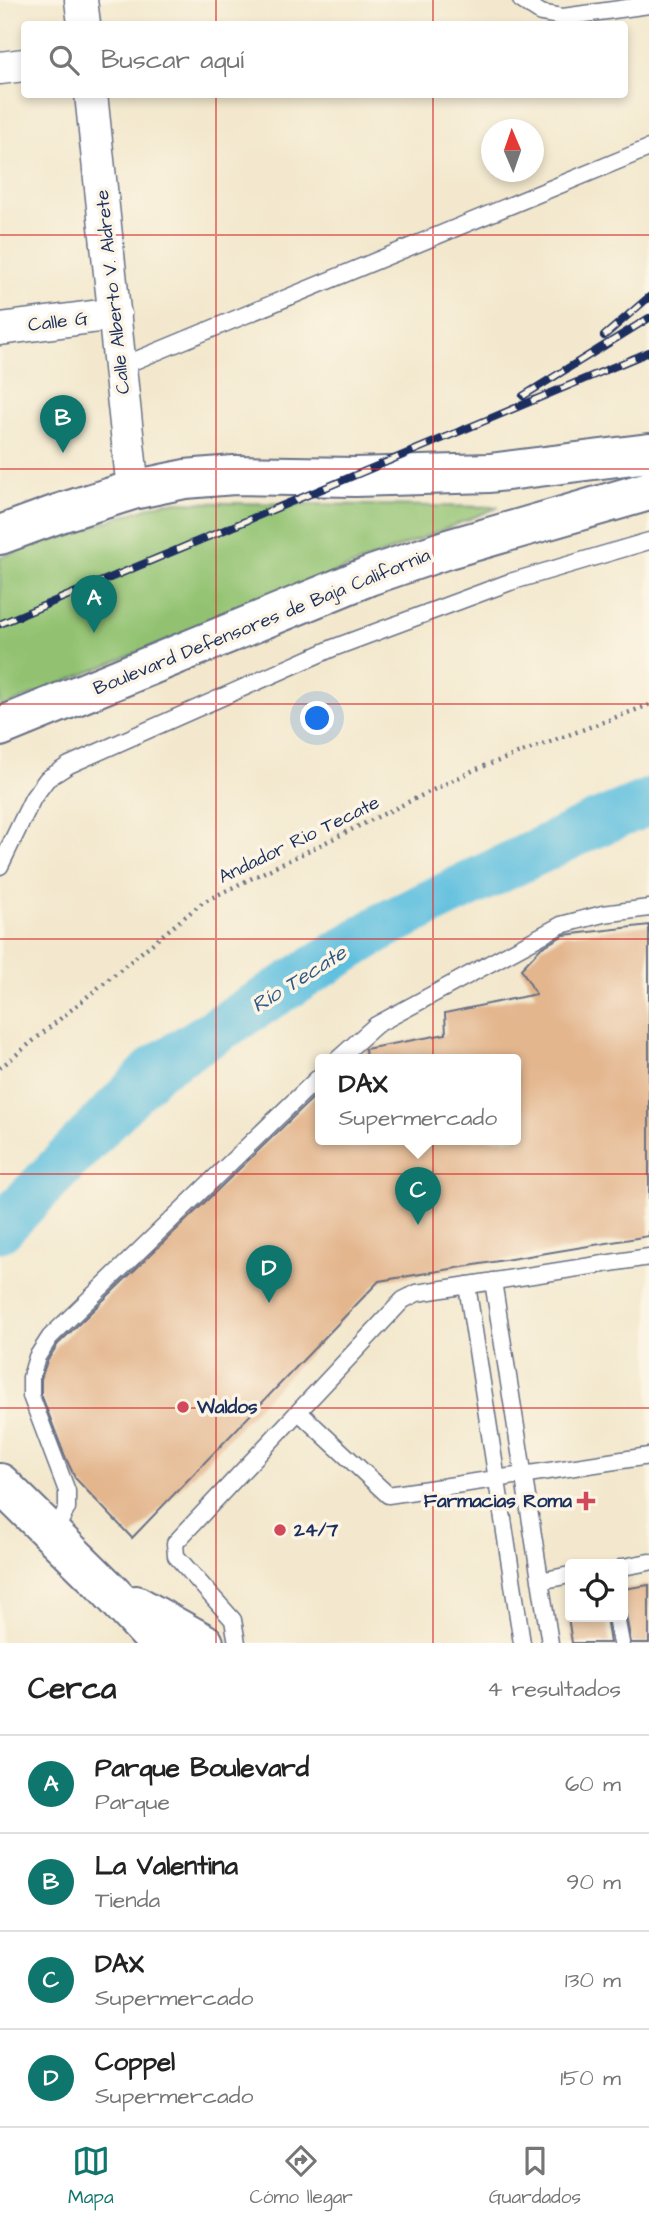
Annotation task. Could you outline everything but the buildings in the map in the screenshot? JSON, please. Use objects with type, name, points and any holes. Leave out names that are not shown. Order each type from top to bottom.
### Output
[{"type":"main road","points":[[0,535],[133,490],[185,479],[234,475],[355,477],[491,473],[649,453]]},
{"type":"main road","name":"Boulevard Defensores de Baja California","points":[[0,727],[369,576],[448,549],[649,491]]},
{"type":"main road","points":[[0,1483],[107,1588],[158,1643]]},
{"type":"main road","points":[[107,1588],[204,1643]]},
{"type":"street","points":[[82,0],[84,21]]},
{"type":"street","points":[[0,68],[21,65]]},
{"type":"street","name":"Calle Alberto V. Aldrete","points":[[91,98],[122,366],[133,490]]},
{"type":"street","name":"Calle G","points":[[0,329],[115,314]]},
{"type":"lane","points":[[521,0],[541,13],[563,17],[649,5]]},
{"type":"lane","points":[[122,366],[649,148]]},
{"type":"lane","points":[[0,866],[33,799],[47,779],[69,765],[333,648],[510,582],[649,541]]},
{"type":"lane","points":[[344,1054],[376,1025],[561,925],[603,914],[649,908]]},
{"type":"lane","points":[[53,1535],[67,1508],[66,1491],[31,1396],[31,1377],[37,1357],[51,1337],[315,1081]]},
{"type":"lane","points":[[237,1643],[233,1620],[176,1556],[175,1543],[403,1300],[417,1293],[649,1258]]},
{"type":"lane","points":[[492,1281],[550,1643]]},
{"type":"lane","points":[[467,1285],[522,1643]]},
{"type":"lane","points":[[299,1412],[382,1492],[388,1494],[649,1456]]},
{"type":"lane","points":[[628,1566],[649,1562]]},
{"type":"lane","points":[[540,1581],[565,1576]]},
{"type":"path","name":"Andador Rio Tecate","points":[[0,1068],[203,902],[474,771],[649,705]]},
{"type":"green space","points":[[165,502],[499,507],[0,708],[0,557]]},
{"type":"waterway","name":"Río Tecate","points":[[0,1229],[156,1068],[385,925],[591,826],[649,802]]},
{"type":"railway","points":[[604,336],[649,297]]},
{"type":"railway","points":[[523,396],[649,318]]},
{"type":"railway","points":[[0,624],[649,352]]},
{"type":"place","name":"La Valentina","points":[[63,453]]},
{"type":"place","name":"Parque Boulevard","points":[[94,633]]},
{"type":"place","name":"DAX","points":[[418,1225]]},
{"type":"place","name":"Coppel","points":[[269,1303]]},
{"type":"place","name":"Waldos","points":[[183,1407]]},
{"type":"place","name":"Farmacias Roma","points":[[586,1501]]},
{"type":"place","name":"24/7","points":[[280,1530]]}]
